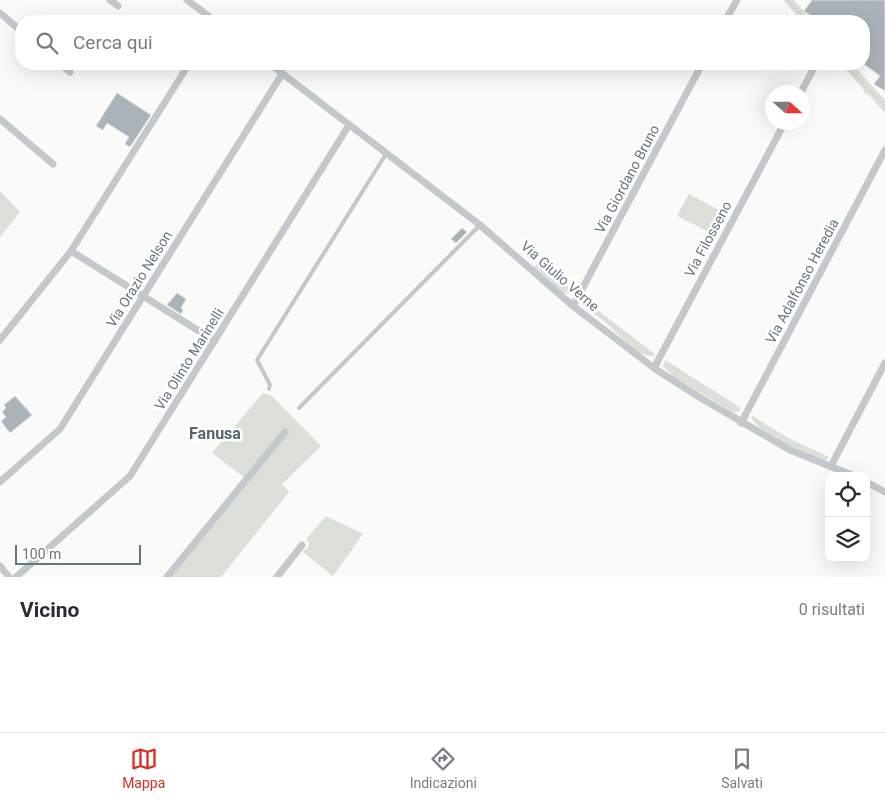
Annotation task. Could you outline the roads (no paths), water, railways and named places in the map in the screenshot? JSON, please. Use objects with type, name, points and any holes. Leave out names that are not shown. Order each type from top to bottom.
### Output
[{"type":"street","points":[[110,0],[118,6]]},
{"type":"street","points":[[187,0],[207,15]]},
{"type":"street","points":[[728,15],[736,0]]},
{"type":"street","points":[[0,13],[15,26]]},
{"type":"street","points":[[0,340],[71,251],[185,70]]},
{"type":"street","name":"Via Giulio Verne","points":[[277,70],[480,225],[573,306],[654,368],[790,450],[845,472]]},
{"type":"street","name":"Via Giordano Bruno","points":[[573,306],[699,70]]},
{"type":"street","points":[[805,85],[813,70]]},
{"type":"street","name":"Via Orazio Nelson","points":[[0,482],[60,429],[282,74]]},
{"type":"street","points":[[0,119],[54,164]]},
{"type":"street","name":"Via Olinto Marinelli","points":[[16,577],[130,476],[349,126]]},
{"type":"street","name":"Via Filosseno","points":[[654,368],[781,130]]},
{"type":"street","name":"Via Adalfonso Heredia","points":[[741,422],[885,150]]},
{"type":"street","points":[[71,251],[215,341]]},
{"type":"street","points":[[831,466],[885,363]]},
{"type":"street","points":[[167,577],[285,432]]},
{"type":"street","points":[[870,484],[885,492]]},
{"type":"street","points":[[277,577],[302,545]]},
{"type":"street","points":[[0,566],[9,577]]},
{"type":"lane","points":[[269,389],[270,385],[257,360],[386,154]]},
{"type":"lane","points":[[299,408],[480,225]]},
{"type":"district","name":"Fanusa","points":[[215,433]]}]
